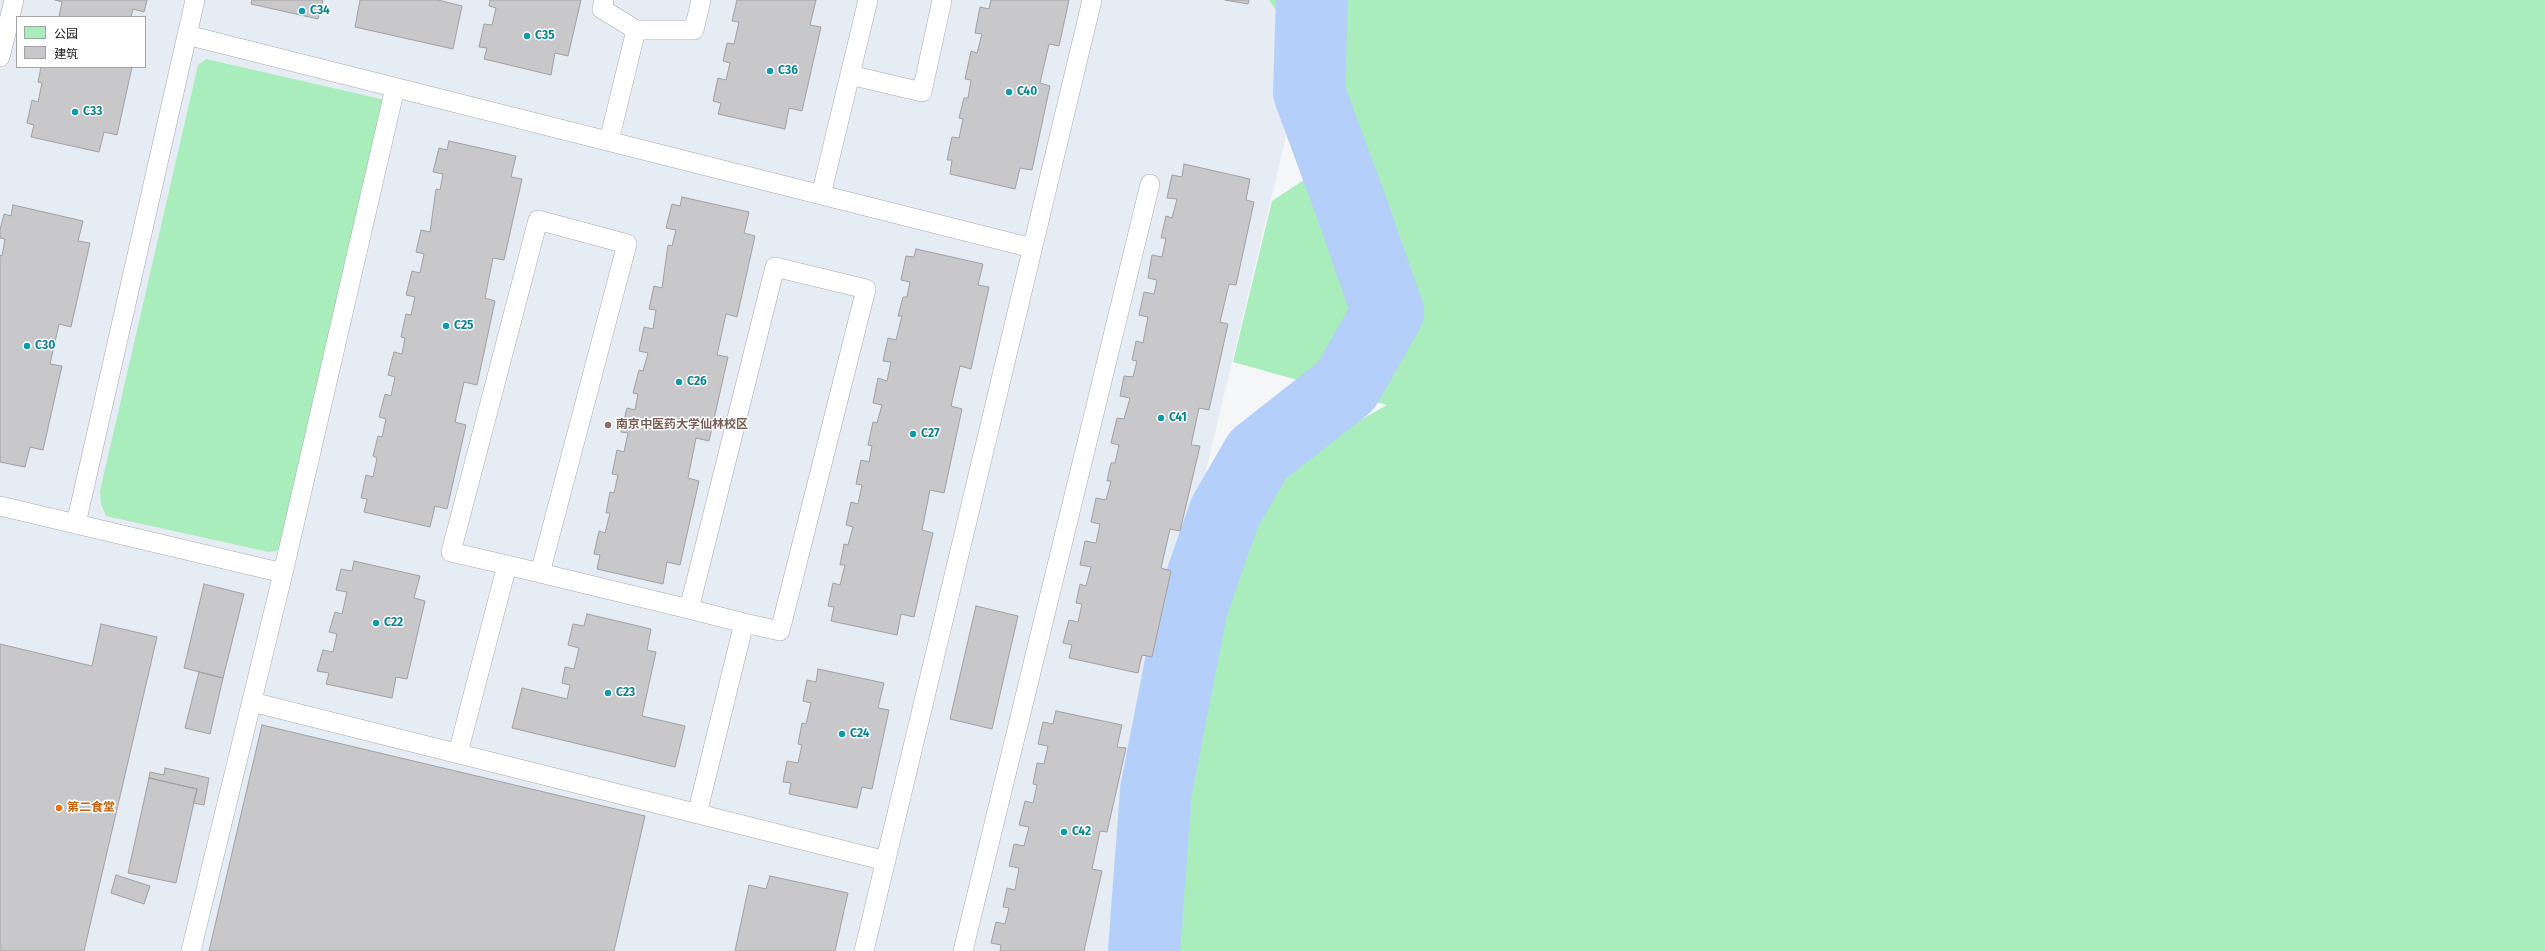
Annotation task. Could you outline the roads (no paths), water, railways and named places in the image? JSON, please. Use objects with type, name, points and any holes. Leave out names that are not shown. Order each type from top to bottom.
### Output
[{"type":"lane","points":[[0,56],[14,0]]},
{"type":"lane","points":[[76,524],[195,0]]},
{"type":"lane","points":[[604,0],[602,9],[636,30],[694,30],[701,0]]},
{"type":"lane","points":[[822,195],[868,0]]},
{"type":"lane","points":[[850,75],[922,92],[942,0]]},
{"type":"lane","points":[[864,951],[1092,0]]},
{"type":"lane","points":[[609,141],[636,30]]},
{"type":"lane","points":[[187,35],[1032,248]]},
{"type":"lane","points":[[192,951],[283,573],[395,88]]},
{"type":"lane","points":[[963,951],[1150,184]]},
{"type":"lane","points":[[540,573],[627,244],[538,220],[452,552],[780,631],[866,290],[775,267],[689,609]]},
{"type":"lane","points":[[0,506],[283,573]]},
{"type":"lane","points":[[458,754],[507,565]]},
{"type":"lane","points":[[697,814],[744,623]]},
{"type":"lane","points":[[252,702],[886,861]]},
{"type":"waterway","points":[[1144,951],[1156,791],[1192,606],[1225,512],[1258,455],[1346,386],[1388,312],[1309,92],[1312,0]]},
{"type":"place","name":"C34","points":[[302,11]]},
{"type":"place","name":"C35","points":[[527,36]]},
{"type":"place","name":"C36","points":[[770,71]]},
{"type":"place","name":"C40","points":[[1009,92]]},
{"type":"place","name":"C33","points":[[75,112]]},
{"type":"place","name":"C25","points":[[446,326]]},
{"type":"place","name":"C30","points":[[27,346]]},
{"type":"place","name":"C26","points":[[679,382]]},
{"type":"place","name":"C41","points":[[1161,418]]},
{"type":"place","name":"南京中医药大学仙林校区","points":[[608,425]]},
{"type":"place","name":"C27","points":[[913,434]]},
{"type":"place","name":"C22","points":[[376,623]]},
{"type":"place","name":"C23","points":[[608,693]]},
{"type":"place","name":"C24","points":[[842,734]]},
{"type":"place","name":"第二食堂","points":[[59,808]]},
{"type":"place","name":"C42","points":[[1064,832]]}]
